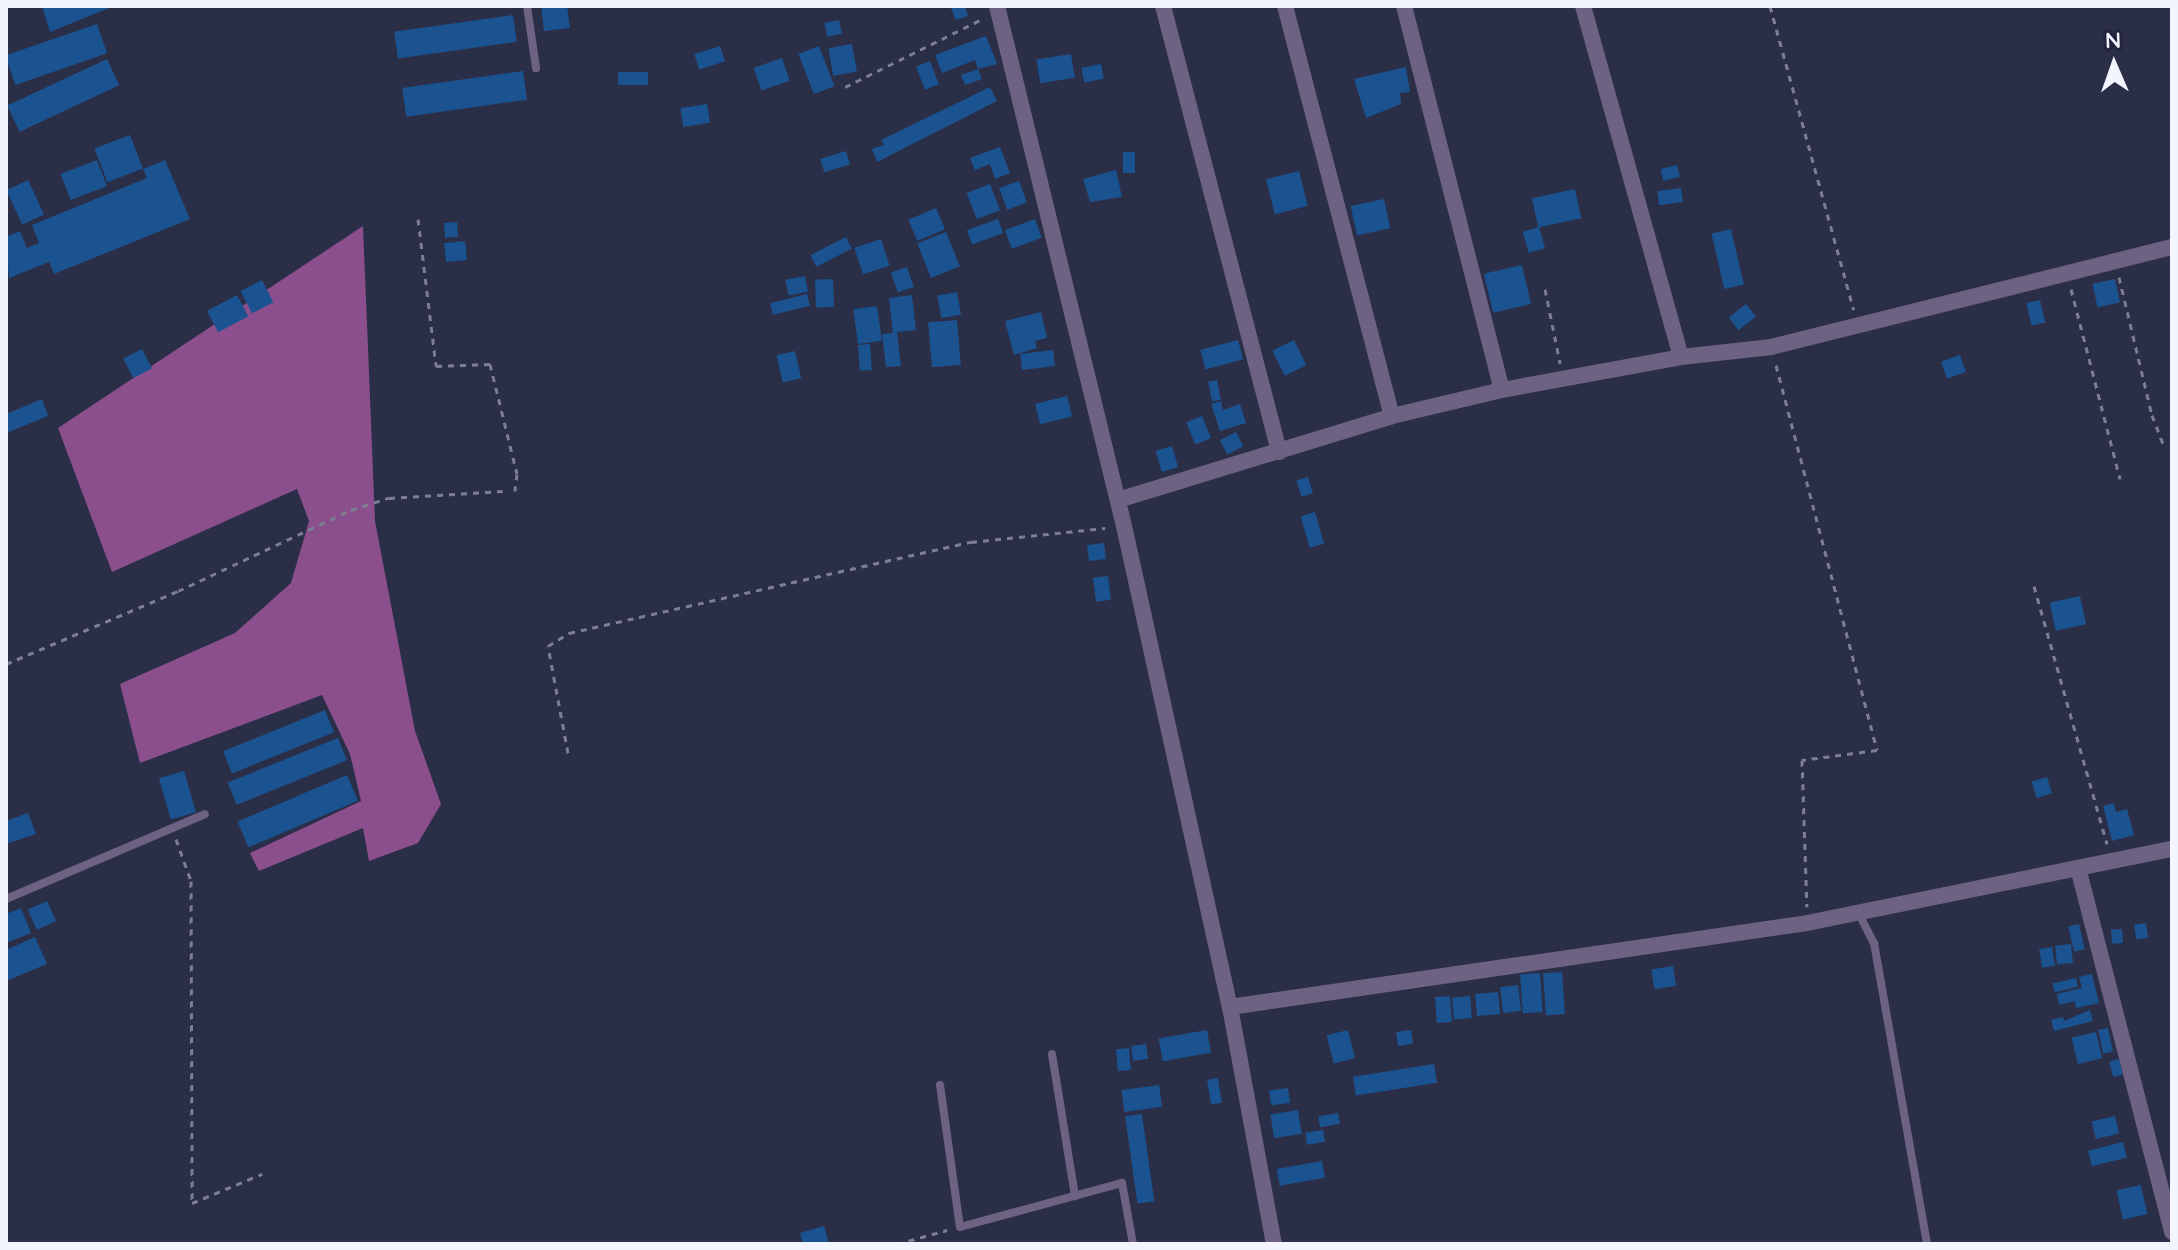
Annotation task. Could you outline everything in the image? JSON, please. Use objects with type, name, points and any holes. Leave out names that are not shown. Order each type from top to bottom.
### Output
[{"type":"street","points":[[1163,6],[1279,452]]},
{"type":"street","points":[[1285,6],[1392,416]]},
{"type":"street","points":[[1404,6],[1502,390]]},
{"type":"street","points":[[1583,6],[1681,357]]},
{"type":"street","points":[[997,8],[1124,526],[1230,1007],[1274,1244]]},
{"type":"street","points":[[1118,500],[1392,416],[1502,390],[1681,357],[1771,347],[2172,247]]},
{"type":"street","points":[[1230,1007],[1807,923],[2172,849]]},
{"type":"street","points":[[2078,868],[2172,1232]]},
{"type":"lane","points":[[527,6],[536,68]]},
{"type":"lane","points":[[6,899],[205,814]]},
{"type":"lane","points":[[1859,914],[1874,943],[1927,1244]]},
{"type":"lane","points":[[1052,1054],[1075,1196]]},
{"type":"lane","points":[[940,1085],[960,1227],[1122,1183],[1133,1244]]},
{"type":"path","points":[[1770,6],[1858,326]]},
{"type":"path","points":[[845,87],[997,8]]},
{"type":"path","points":[[418,219],[436,366],[490,364],[517,474],[515,491]]},
{"type":"path","points":[[2116,261],[2152,415],[2164,447]]},
{"type":"path","points":[[2067,273],[2120,479]]},
{"type":"path","points":[[1545,289],[1564,379]]},
{"type":"path","points":[[1771,347],[1877,750],[1802,760],[1807,923]]},
{"type":"path","points":[[6,664],[178,591],[351,510],[389,498],[503,491]]},
{"type":"path","points":[[568,753],[548,646],[569,633],[971,542],[1124,526]]},
{"type":"path","points":[[2034,586],[2112,861]]},
{"type":"path","points":[[172,828],[191,881],[192,1203],[262,1174]]},
{"type":"path","points":[[897,1244],[960,1227]]},
{"type":"shaded area","points":[[363,226],[375,521],[415,731],[441,804],[418,843],[369,861],[363,828],[259,871],[250,853],[361,801],[350,754],[322,695],[140,763],[120,684],[235,633],[291,583],[309,521],[297,489],[112,572],[58,428]]},
{"type":"building","points":[[42,6],[114,6],[50,32]]},
{"type":"building","points":[[541,6],[567,6],[570,28],[544,31]]},
{"type":"building","points":[[950,6],[965,6],[968,16],[956,20]]},
{"type":"building","points":[[513,15],[517,42],[398,58],[394,32]]},
{"type":"building","points":[[839,20],[842,34],[827,37],[824,23]]},
{"type":"building","points":[[97,24],[107,53],[15,85],[6,55]]},
{"type":"building","points":[[986,36],[997,64],[978,69],[975,60],[942,73],[935,55]]},
{"type":"building","points":[[852,44],[857,72],[833,76],[828,48]]},
{"type":"building","points":[[720,46],[725,61],[699,70],[694,54]]},
{"type":"building","points":[[819,46],[834,86],[814,94],[798,54]]},
{"type":"building","points":[[1071,54],[1075,78],[1040,83],[1036,59]]},
{"type":"building","points":[[782,58],[790,81],[761,90],[754,68]]},
{"type":"building","points":[[107,59],[119,85],[20,132],[7,105]]},
{"type":"building","points":[[930,61],[939,84],[925,90],[916,66]]},
{"type":"building","points":[[1101,64],[1104,79],[1084,83],[1081,68]]},
{"type":"building","points":[[1406,67],[1410,92],[1400,93],[1401,104],[1366,118],[1354,79]]},
{"type":"building","points":[[978,69],[982,79],[965,85],[961,75]]},
{"type":"building","points":[[523,71],[527,100],[406,117],[402,88]]},
{"type":"building","points":[[618,72],[648,72],[648,85],[618,85]]},
{"type":"building","points":[[990,87],[997,101],[877,162],[872,149],[884,145],[881,140]]},
{"type":"building","points":[[707,104],[710,123],[683,127],[680,108]]},
{"type":"building","points":[[130,135],[143,169],[107,182],[95,149]]},
{"type":"building","points":[[1000,147],[1010,173],[995,179],[990,164],[975,170],[970,158]]},
{"type":"building","points":[[846,151],[850,164],[824,172],[820,159]]},
{"type":"building","points":[[1123,152],[1135,152],[1135,173],[1123,173]]},
{"type":"building","points":[[97,160],[107,186],[71,200],[61,174]]},
{"type":"building","points":[[165,160],[190,219],[54,274],[49,262],[9,278],[6,237],[20,231],[27,248],[39,243],[32,225],[147,178],[143,169]]},
{"type":"building","points":[[1677,165],[1680,177],[1663,181],[1661,169]]},
{"type":"building","points":[[1116,170],[1122,197],[1090,202],[1083,179]]},
{"type":"building","points":[[1299,171],[1308,206],[1275,214],[1266,179]]},
{"type":"building","points":[[28,180],[44,214],[22,225],[6,190]]},
{"type":"building","points":[[1019,181],[1027,203],[1007,210],[999,188]]},
{"type":"building","points":[[990,184],[1000,210],[977,219],[967,193]]},
{"type":"building","points":[[1681,188],[1683,202],[1659,205],[1657,191]]},
{"type":"building","points":[[1575,189],[1581,218],[1538,227],[1532,198]]},
{"type":"building","points":[[1384,199],[1390,228],[1357,235],[1351,206]]},
{"type":"building","points":[[936,208],[945,229],[917,241],[908,220]]},
{"type":"building","points":[[998,219],[1003,233],[972,244],[967,230]]},
{"type":"building","points":[[1035,219],[1042,238],[1012,249],[1005,230]]},
{"type":"building","points":[[457,222],[458,237],[445,238],[444,223]]},
{"type":"building","points":[[1539,227],[1545,248],[1529,253],[1523,232]]},
{"type":"building","points":[[1731,229],[1744,285],[1724,289],[1712,233]]},
{"type":"building","points":[[946,232],[960,266],[931,278],[917,244]]},
{"type":"building","points":[[846,237],[852,249],[816,267],[810,255]]},
{"type":"building","points":[[881,239],[890,266],[863,274],[854,248]]},
{"type":"building","points":[[465,241],[467,260],[446,262],[444,243]]},
{"type":"building","points":[[1522,265],[1531,304],[1493,313],[1484,274]]},
{"type":"building","points":[[907,267],[914,287],[898,292],[891,273]]},
{"type":"building","points":[[805,276],[808,292],[788,296],[785,280]]},
{"type":"building","points":[[833,279],[834,307],[816,308],[815,280]]},
{"type":"building","points":[[2115,279],[2120,302],[2097,307],[2093,284]]},
{"type":"building","points":[[262,280],[273,302],[252,313],[241,291]]},
{"type":"building","points":[[957,292],[961,315],[941,318],[937,295]]},
{"type":"building","points":[[807,294],[810,306],[773,315],[770,303]]},
{"type":"building","points":[[237,295],[248,316],[218,332],[207,311]]},
{"type":"building","points":[[912,295],[916,330],[897,332],[901,366],[886,367],[882,334],[893,333],[889,298]]},
{"type":"building","points":[[2040,300],[2045,322],[2032,326],[2026,303]]},
{"type":"building","points":[[1746,304],[1756,317],[1739,330],[1729,318]]},
{"type":"building","points":[[877,306],[882,341],[858,344],[853,309]]},
{"type":"building","points":[[1041,312],[1047,338],[1035,341],[1037,348],[1014,355],[1005,321]]},
{"type":"building","points":[[957,320],[961,365],[932,367],[928,323]]},
{"type":"building","points":[[1238,340],[1243,359],[1206,369],[1200,350]]},
{"type":"building","points":[[1294,340],[1306,365],[1285,376],[1272,351]]},
{"type":"building","points":[[870,344],[872,370],[860,371],[858,345]]},
{"type":"building","points":[[142,349],[152,369],[133,378],[123,359]]},
{"type":"building","points":[[1053,350],[1055,366],[1022,370],[1020,354]]},
{"type":"building","points":[[795,351],[801,378],[783,383],[776,355]]},
{"type":"building","points":[[1960,355],[1966,372],[1947,379],[1941,362]]},
{"type":"building","points":[[1217,380],[1221,400],[1212,401],[1208,382]]},
{"type":"building","points":[[1067,396],[1072,416],[1040,424],[1035,404]]},
{"type":"building","points":[[42,399],[48,416],[6,433],[6,414]]},
{"type":"building","points":[[1221,401],[1223,410],[1240,404],[1246,423],[1220,431],[1211,404]]},
{"type":"building","points":[[1202,416],[1211,438],[1195,445],[1186,422]]},
{"type":"building","points":[[1236,432],[1243,446],[1227,454],[1220,440]]},
{"type":"building","points":[[1172,446],[1178,467],[1162,472],[1156,451]]},
{"type":"building","points":[[1308,477],[1313,493],[1301,497],[1297,481]]},
{"type":"building","points":[[1315,512],[1324,544],[1310,548],[1301,516]]},
{"type":"building","points":[[1104,543],[1106,559],[1089,561],[1087,545]]},
{"type":"building","points":[[1108,576],[1111,600],[1096,602],[1093,578]]},
{"type":"building","points":[[2080,596],[2086,624],[2056,631],[2050,602]]},
{"type":"building","points":[[325,710],[334,732],[232,773],[223,751]]},
{"type":"building","points":[[338,738],[347,760],[237,805],[228,783]]},
{"type":"building","points":[[184,771],[196,812],[171,820],[159,778]]},
{"type":"building","points":[[347,775],[358,801],[248,847],[237,821]]},
{"type":"building","points":[[2047,777],[2052,793],[2037,798],[2032,782]]},
{"type":"building","points":[[2114,803],[2116,812],[2127,809],[2134,835],[2112,841],[2103,806]]},
{"type":"building","points":[[28,813],[36,834],[6,844],[6,821]]},
{"type":"building","points":[[47,901],[56,921],[37,930],[28,910]]},
{"type":"building","points":[[21,908],[31,933],[6,943],[6,914]]},
{"type":"building","points":[[2146,923],[2148,938],[2136,940],[2134,925]]},
{"type":"building","points":[[2079,924],[2085,949],[2074,952],[2068,926]]},
{"type":"building","points":[[2122,929],[2123,943],[2112,944],[2111,930]]},
{"type":"building","points":[[35,937],[47,964],[6,981],[6,950]]},
{"type":"building","points":[[2071,944],[2073,963],[2057,965],[2055,946]]},
{"type":"building","points":[[2052,947],[2055,966],[2042,968],[2039,949]]},
{"type":"building","points":[[1673,966],[1676,986],[1654,989],[1651,969]]},
{"type":"building","points":[[1562,972],[1565,1014],[1546,1015],[1543,973]]},
{"type":"building","points":[[1540,973],[1543,1012],[1523,1013],[1520,974]]},
{"type":"building","points":[[2092,974],[2099,1003],[2076,1008],[2075,1001],[2059,1005],[2057,994],[2082,988],[2079,977]]},
{"type":"building","points":[[2076,978],[2078,987],[2055,992],[2053,983]]},
{"type":"building","points":[[1518,985],[1521,1011],[1503,1013],[1500,987]]},
{"type":"building","points":[[1498,992],[1500,1014],[1477,1016],[1475,994]]},
{"type":"building","points":[[1450,996],[1452,1022],[1437,1023],[1435,997]]},
{"type":"building","points":[[1470,996],[1472,1018],[1454,1019],[1452,998]]},
{"type":"building","points":[[2090,1010],[2093,1021],[2054,1031],[2051,1020],[2063,1017],[2064,1021]]},
{"type":"building","points":[[2108,1028],[2113,1051],[2103,1054],[2098,1030]]},
{"type":"building","points":[[1207,1030],[1211,1053],[1163,1061],[1159,1039]]},
{"type":"building","points":[[1348,1030],[1355,1058],[1334,1063],[1327,1035]]},
{"type":"building","points":[[1411,1030],[1413,1044],[1398,1046],[1396,1032]]},
{"type":"building","points":[[2096,1032],[2102,1058],[2078,1064],[2072,1038]]},
{"type":"building","points":[[1146,1044],[1148,1059],[1133,1061],[1131,1046]]},
{"type":"building","points":[[1129,1048],[1131,1070],[1118,1071],[1116,1049]]},
{"type":"building","points":[[2119,1059],[2123,1075],[2113,1077],[2109,1061]]},
{"type":"building","points":[[1434,1064],[1437,1083],[1356,1096],[1353,1077]]},
{"type":"building","points":[[1218,1078],[1222,1103],[1211,1104],[1207,1080]]},
{"type":"building","points":[[1159,1085],[1162,1107],[1124,1112],[1121,1090]]},
{"type":"building","points":[[1288,1088],[1290,1103],[1271,1105],[1269,1091]]},
{"type":"building","points":[[1298,1110],[1302,1134],[1274,1138],[1270,1114]]},
{"type":"building","points":[[1338,1113],[1340,1124],[1320,1127],[1318,1116]]},
{"type":"building","points":[[1142,1114],[1154,1201],[1137,1204],[1125,1116]]},
{"type":"building","points":[[2115,1116],[2119,1134],[2096,1139],[2092,1121]]},
{"type":"building","points":[[1323,1130],[1325,1142],[1307,1145],[1305,1133]]},
{"type":"building","points":[[2123,1142],[2127,1158],[2092,1166],[2088,1151]]},
{"type":"building","points":[[1322,1161],[1325,1178],[1280,1186],[1277,1169]]},
{"type":"building","points":[[2141,1185],[2147,1214],[2123,1220],[2117,1190]]},
{"type":"building","points":[[824,1226],[829,1244],[803,1244],[800,1233]]}]
